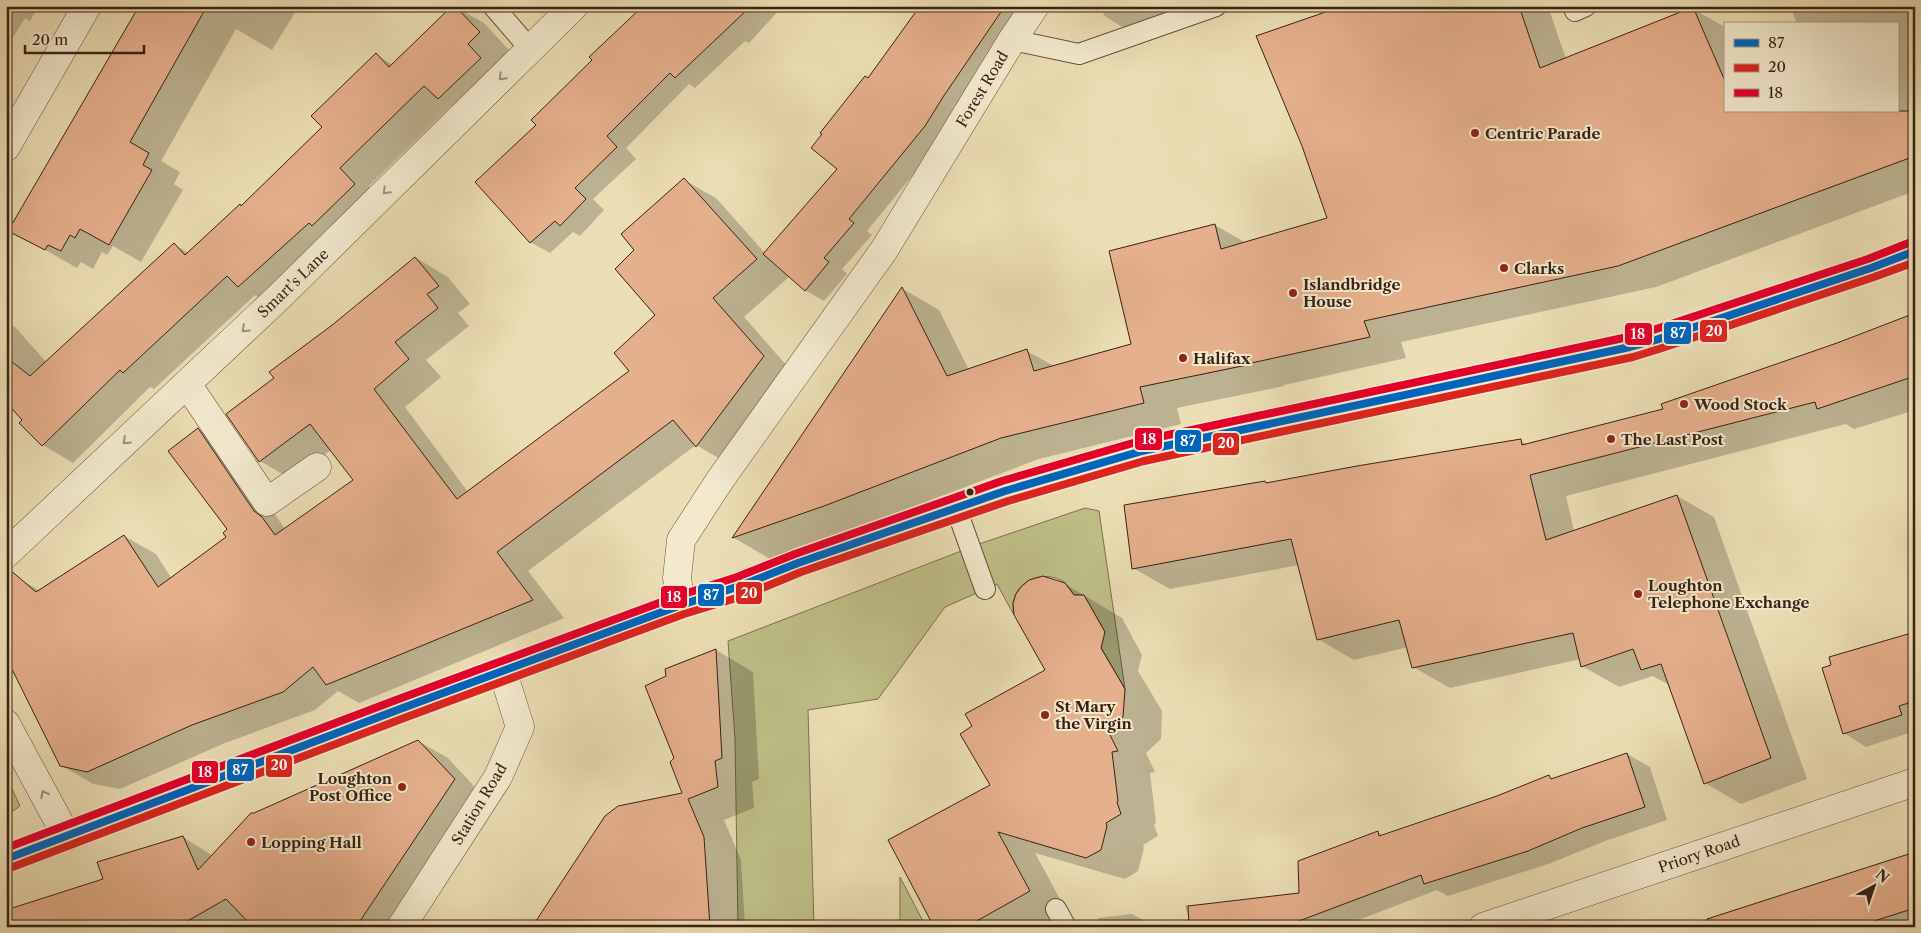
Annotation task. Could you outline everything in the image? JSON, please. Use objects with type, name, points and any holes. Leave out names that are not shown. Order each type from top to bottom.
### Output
[{"type":"main road","points":[[6,860],[681,605],[740,586],[798,563],[1005,491],[1142,451],[1604,354],[1639,345],[1871,268],[1915,251]]},
{"type":"street","points":[[6,147],[87,6]]},
{"type":"street","name":"Smart's Lane","points":[[6,554],[280,296],[574,6]]},
{"type":"street","name":"Forest Road","points":[[681,605],[677,578],[681,540],[720,480],[884,250],[1012,40],[1035,6]]},
{"type":"street","points":[[187,384],[267,502],[317,467]]},
{"type":"street","name":"Station Road","points":[[401,927],[498,777],[520,727],[503,672]]},
{"type":"street","points":[[6,724],[67,838]]},
{"type":"street","name":"Priory Road","points":[[1483,927],[1915,782]]},
{"type":"lane","points":[[493,6],[530,49]]},
{"type":"lane","points":[[1012,40],[1079,54],[1216,6]]},
{"type":"lane","points":[[1573,6],[1575,10],[1586,6]]},
{"type":"lane","points":[[956,508],[985,589]]},
{"type":"lane","points":[[1056,909],[1066,927]]},
{"type":"green space","points":[[1085,508],[1099,511],[1125,689],[1099,644],[1105,632],[1084,595],[1074,595],[1065,583],[1058,579],[1051,577],[1036,578],[1023,584],[1018,589],[1014,599],[1014,615],[997,584],[945,607],[878,699],[808,710],[814,927],[738,927],[735,739],[728,641],[982,543]]},
{"type":"green space","points":[[6,776],[20,806],[6,816]]},
{"type":"green space","points":[[900,877],[926,927],[900,927]]},
{"type":"building","points":[[139,6],[207,6],[130,142],[149,153],[143,165],[152,170],[109,245],[80,229],[75,238],[70,235],[61,251],[48,245],[45,250],[8,231]]},
{"type":"building","points":[[452,6],[455,6],[480,32],[468,44],[481,58],[438,99],[424,86],[340,168],[355,184],[312,226],[309,223],[238,287],[227,276],[123,373],[120,370],[42,446],[19,423],[22,420],[6,402],[6,357],[30,376],[174,243],[185,255],[240,204],[241,206],[322,127],[311,116],[376,53],[389,67]]},
{"type":"building","points":[[643,6],[751,6],[675,78],[670,73],[607,136],[617,147],[575,188],[586,199],[560,226],[555,221],[530,243],[475,182],[536,125],[531,120],[592,60],[589,57]]},
{"type":"building","points":[[920,6],[1005,6],[925,126],[849,219],[854,223],[824,258],[829,262],[805,291],[763,254],[837,169],[811,148],[822,134],[820,133],[865,76],[868,78]]},
{"type":"building","points":[[1343,6],[1519,6],[1540,68],[1693,7],[1724,79],[1724,112],[1915,111],[1915,156],[1618,266],[1364,321],[1370,337],[1140,387],[1144,403],[1001,438],[824,506],[732,538],[902,287],[947,376],[1027,349],[1034,371],[1131,344],[1109,251],[1215,224],[1221,249],[1327,218],[1302,146],[1256,36]]},
{"type":"building","points":[[684,178],[757,259],[713,298],[764,356],[696,447],[673,420],[497,552],[533,600],[326,685],[313,667],[283,692],[192,725],[87,772],[60,766],[6,657],[6,569],[9,569],[36,592],[124,535],[158,587],[226,537],[223,533],[227,529],[168,451],[198,428],[254,511],[262,517],[275,535],[353,480],[310,424],[259,462],[226,414],[274,378],[269,372],[331,326],[415,257],[439,286],[427,294],[438,308],[395,342],[409,359],[374,389],[457,499],[629,371],[614,353],[655,315],[615,269],[634,250],[621,234]]},
{"type":"building","points":[[1915,313],[1915,376],[1817,409],[1815,402],[1530,475],[1546,540],[1677,495],[1771,758],[1704,784],[1661,664],[1641,670],[1633,649],[1581,667],[1573,633],[1412,668],[1399,620],[1317,640],[1291,539],[1132,569],[1124,505],[1265,481],[1266,483],[1521,439],[1522,445],[1663,409],[1661,404],[1837,343]]},
{"type":"building","name":"St Mary the Virgin","points":[[1043,576],[1065,583],[1074,595],[1084,595],[1105,632],[1101,648],[1125,689],[1123,717],[1108,731],[1118,751],[1112,752],[1117,802],[1121,814],[1106,823],[1107,826],[1101,850],[1086,858],[998,832],[1030,891],[966,927],[934,927],[888,840],[990,785],[960,734],[972,726],[965,714],[1045,670],[1014,615],[1013,603],[1021,587],[1029,580]]},
{"type":"building","points":[[1915,632],[1915,701],[1899,706],[1902,715],[1843,734],[1822,668],[1831,665],[1829,657]]},
{"type":"building","points":[[716,649],[722,758],[715,761],[718,787],[688,799],[704,837],[710,927],[532,927],[605,816],[618,806],[682,793],[670,762],[674,758],[645,686],[666,676],[665,669]]},
{"type":"building","points":[[418,740],[455,779],[356,927],[253,927],[226,899],[177,927],[6,927],[6,910],[103,879],[97,862],[183,836],[198,870],[251,813]]},
{"type":"building","points":[[1627,753],[1645,807],[1582,828],[1528,851],[1424,884],[1421,875],[1283,927],[1189,927],[1188,906],[1299,893],[1298,861],[1378,831],[1379,836],[1497,796],[1549,775],[1551,779]]},
{"type":"building","points":[[1915,852],[1915,908],[1874,921],[1876,927],[1708,927],[1707,919]]},
{"type":"transit line","name":"18","points":[[6,848],[396,700],[678,596],[737,577],[795,554],[1002,481],[1140,441],[1628,337],[1868,259],[1911,242]]},
{"type":"transit line","name":"87","points":[[6,859],[400,709],[681,605],[740,586],[798,563],[1005,491],[1142,451],[1630,347],[1871,268],[1915,251]]},
{"type":"transit line","name":"20","points":[[10,868],[684,614],[743,596],[801,572],[1008,501],[1144,461],[1633,357],[1915,262]]},
{"type":"place","name":"Centric Parade","points":[[1475,133]]},
{"type":"place","name":"Clarks","points":[[1504,268]]},
{"type":"place","name":"Islandbridge House","points":[[1293,293]]},
{"type":"place","name":"Halifax","points":[[1183,358]]},
{"type":"place","name":"Wood Stock","points":[[1684,404]]},
{"type":"place","name":"The Last Post","points":[[1611,439]]},
{"type":"place","name":"Loughton Telephone Exchange","points":[[1638,594]]},
{"type":"place","name":"St Mary the Virgin","points":[[1045,715]]},
{"type":"place","name":"Loughton Post Office","points":[[402,787]]},
{"type":"place","name":"Lopping Hall","points":[[251,842]]}]
